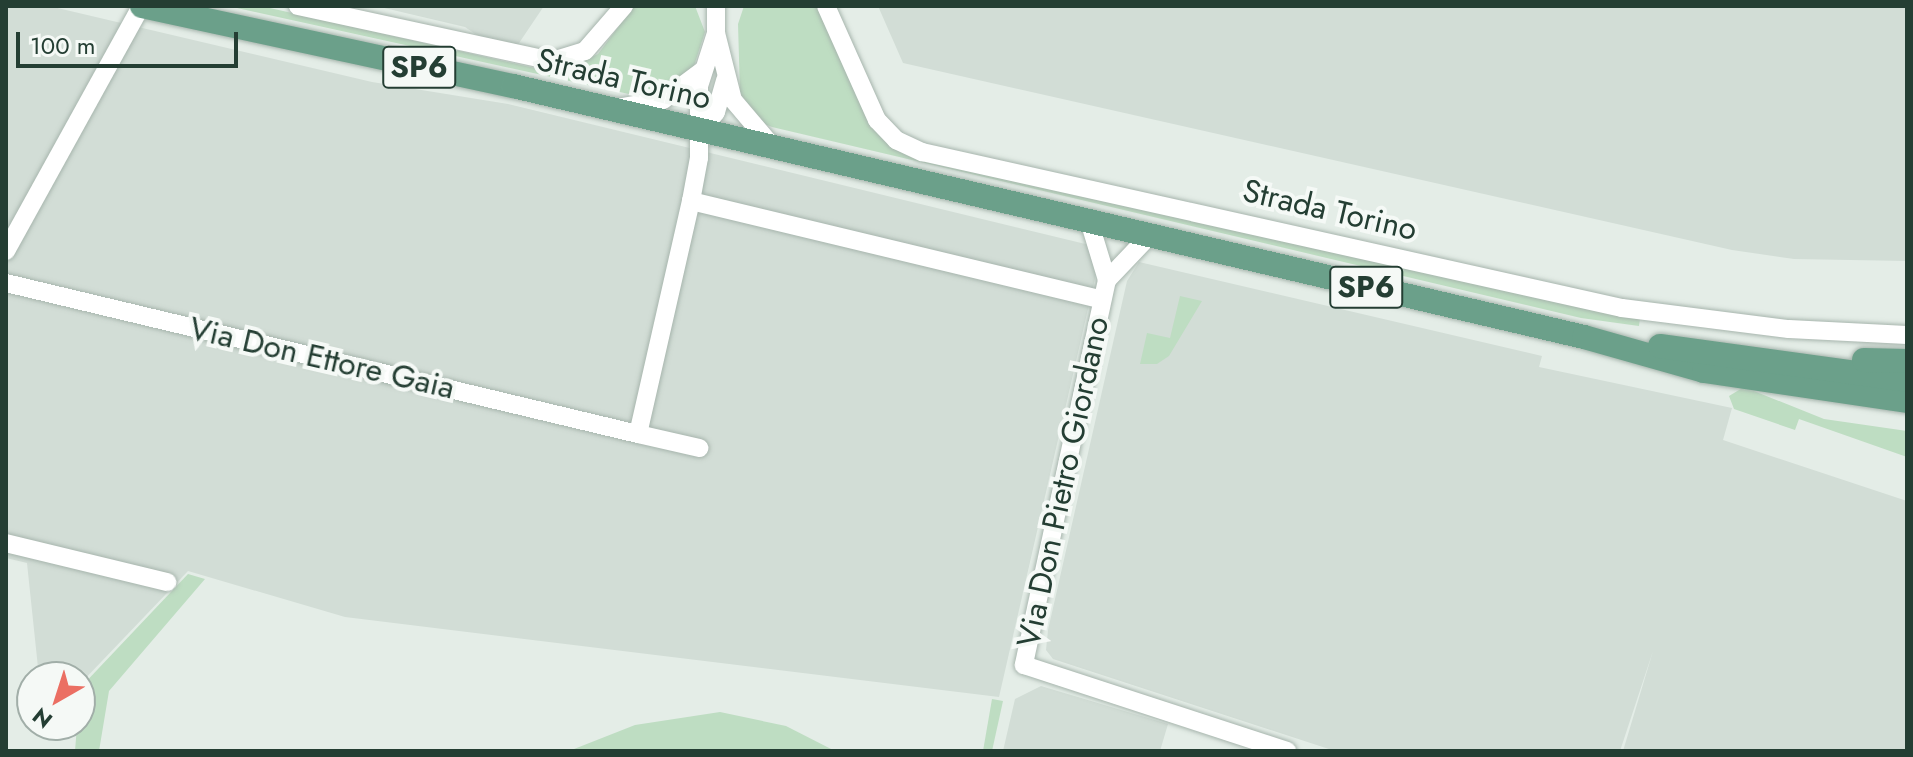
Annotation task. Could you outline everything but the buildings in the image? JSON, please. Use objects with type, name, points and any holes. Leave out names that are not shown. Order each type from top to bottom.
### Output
[{"type":"main road","name":"Strada Torino","points":[[142,6],[607,108],[1090,224],[1584,337],[1704,371],[1907,401]]},
{"type":"main road","name":"SP6","points":[[1584,337],[1630,334],[1836,358],[1907,361]]},
{"type":"main road","name":"Strada Torino","points":[[1584,337],[1907,380]]},
{"type":"street","points":[[6,251],[142,6]]},
{"type":"street","name":"Strada Torino","points":[[298,6],[335,10],[552,61],[585,51],[620,8]]},
{"type":"street","points":[[716,6],[716,33],[739,112],[773,147]]},
{"type":"street","name":"Strada Torino","points":[[826,6],[877,120],[896,140],[922,152],[1622,308],[1789,329],[1907,335]]},
{"type":"street","points":[[638,434],[691,201],[701,130],[697,103],[716,33]]},
{"type":"street","points":[[607,108],[663,100],[704,69]]},
{"type":"street","points":[[701,130],[719,104],[726,75]]},
{"type":"street","points":[[691,201],[1102,300],[1107,280],[1148,237]]},
{"type":"street","points":[[1090,224],[1107,280]]},
{"type":"street","name":"Via Don Ettore Gaia","points":[[6,283],[699,448]]},
{"type":"street","name":"Via Don Pietro Giordano","points":[[1102,300],[1024,665],[1287,751]]},
{"type":"street","points":[[6,543],[167,582]]},
{"type":"shaded area","points":[[6,6],[49,6],[372,82],[508,104],[1102,248],[999,697],[345,617],[188,571],[96,667],[96,661],[37,661],[27,563],[6,558]]},
{"type":"shaded area","points":[[376,6],[544,6],[515,49],[487,42],[465,27]]},
{"type":"shaded area","points":[[878,6],[1907,6],[1907,261],[1794,259],[1732,250],[903,63]]},
{"type":"shaded area","points":[[1139,262],[1542,356],[1539,367],[1732,408],[1723,440],[1907,501],[1907,751],[1623,751],[1653,651],[1620,751],[1335,751],[1053,659],[1046,650],[1048,630],[1127,281]]},
{"type":"shaded area","points":[[1041,686],[1168,724],[1160,751],[1003,751],[1015,699]]},
{"type":"green space","points":[[228,6],[261,6],[539,69],[572,66],[598,54],[634,6],[695,6],[705,32],[692,72],[670,90],[638,96]]},
{"type":"green space","points":[[744,6],[818,6],[863,109],[921,158],[1640,318],[1639,326],[1581,318],[772,127],[762,123],[740,93],[738,24]]},
{"type":"green space","points":[[1180,296],[1202,301],[1169,356],[1157,364],[1140,364],[1147,333],[1170,338]]},
{"type":"green space","points":[[1744,387],[1824,419],[1907,431],[1907,457],[1799,419],[1795,430],[1734,409],[1729,396]]},
{"type":"green space","points":[[188,574],[205,579],[109,691],[99,751],[75,751],[76,741],[96,741],[96,671]]},
{"type":"green space","points":[[992,699],[1003,701],[992,751],[983,751]]},
{"type":"green space","points":[[720,712],[786,726],[835,751],[569,751],[635,725]]}]
